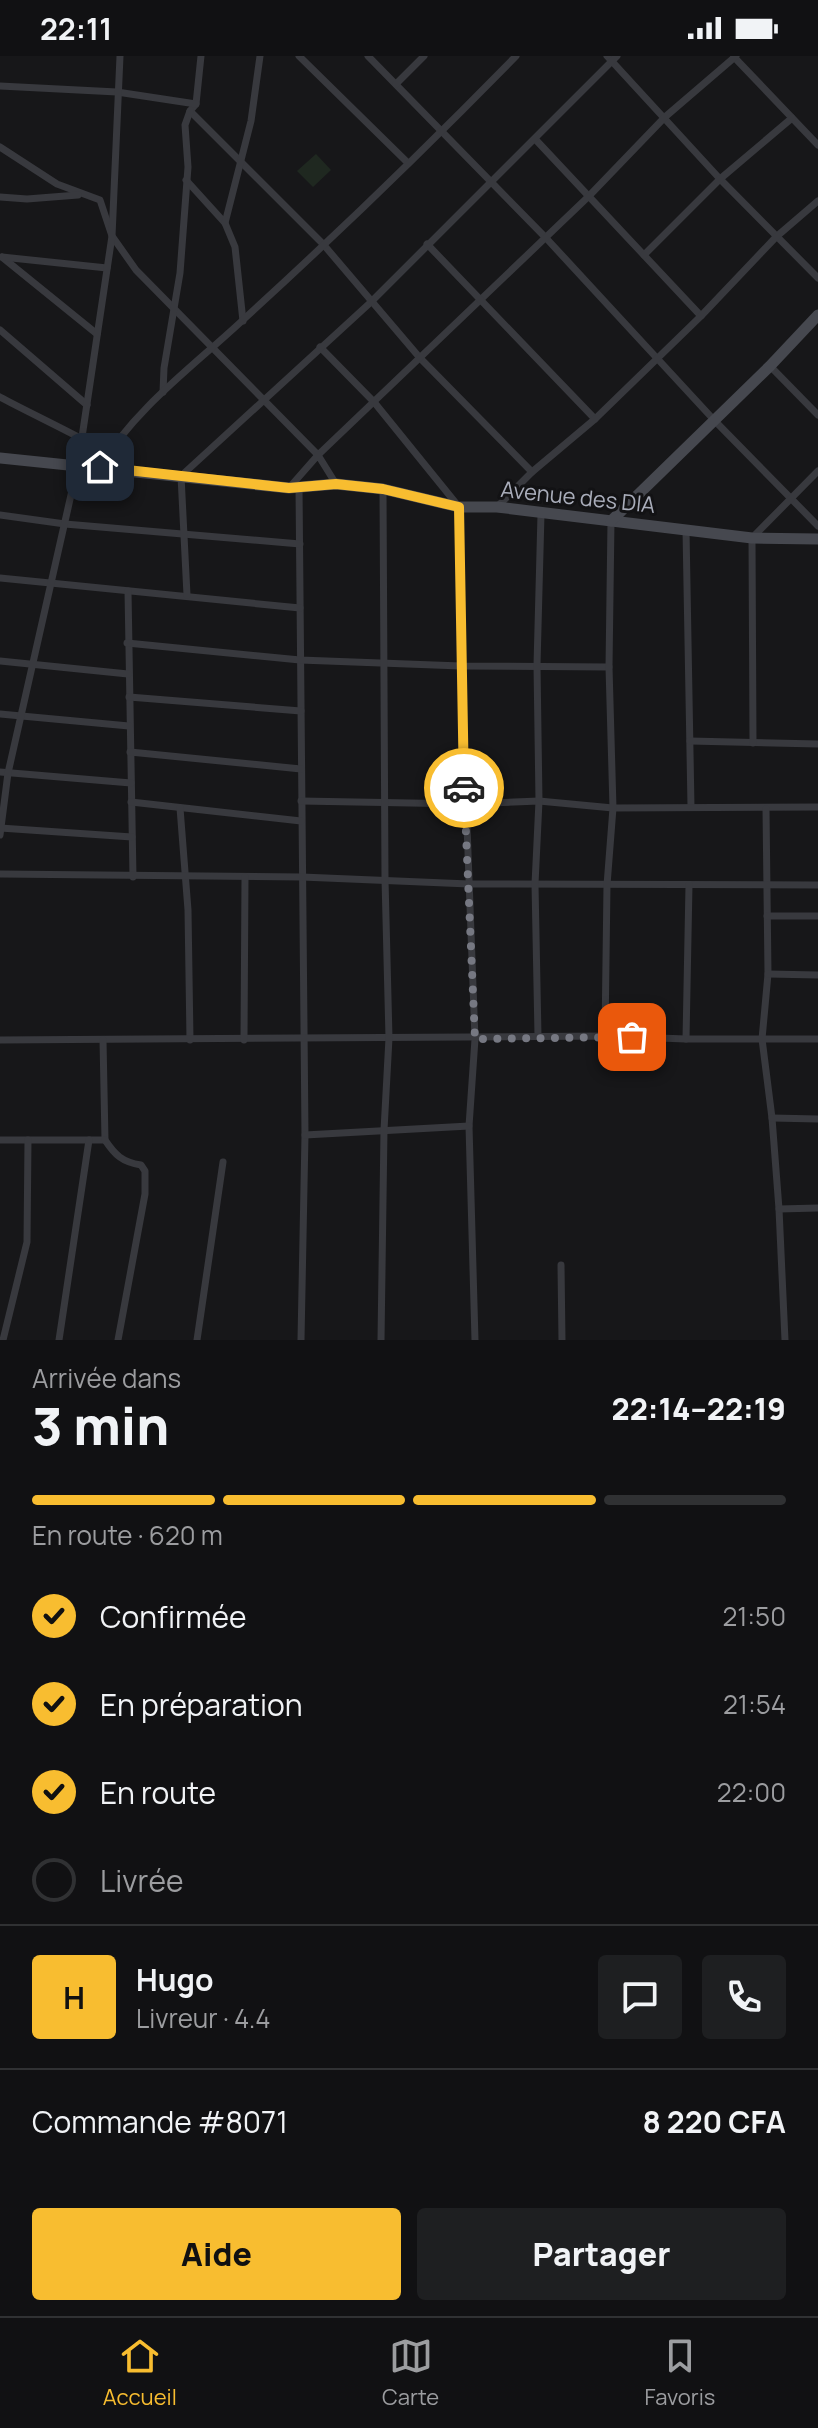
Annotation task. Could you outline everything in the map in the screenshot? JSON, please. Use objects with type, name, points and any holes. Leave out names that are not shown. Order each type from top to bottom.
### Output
[{"type":"street","points":[[120,56],[112,236],[78,464],[21,718],[4,773],[0,830],[132,837]]},
{"type":"street","points":[[163,392],[172,309],[180,273],[186,180],[185,125],[193,108],[201,56]]},
{"type":"street","points":[[225,223],[251,121],[260,56]]},
{"type":"street","points":[[299,56],[408,163]]},
{"type":"street","points":[[368,56],[492,181],[714,420],[818,526]]},
{"type":"street","points":[[396,84],[424,56]]},
{"type":"street","points":[[100,467],[109,452],[163,392],[243,321],[516,56]]},
{"type":"street","points":[[301,1340],[305,1135],[300,544],[294,487],[318,455],[546,238],[665,117],[734,57],[818,145]]},
{"type":"street","points":[[187,595],[181,476],[371,302],[536,140],[612,58],[720,179],[818,278]]},
{"type":"street","points":[[0,86],[117,92],[193,108],[239,160],[323,244],[420,358],[532,472]]},
{"type":"street","points":[[644,255],[720,179],[792,118]]},
{"type":"street","points":[[536,140],[701,316]]},
{"type":"street","points":[[0,147],[57,184],[100,200]]},
{"type":"street","points":[[186,180],[225,223],[235,247],[243,321]]},
{"type":"street","points":[[0,197],[27,199],[72,193],[100,200]]},
{"type":"street","points":[[100,200],[112,236],[136,270],[318,455],[336,484]]},
{"type":"street","points":[[497,507],[532,472],[595,419],[701,316],[776,237],[818,201]]},
{"type":"street","points":[[427,244],[595,419]]},
{"type":"street","points":[[1,257],[107,268]]},
{"type":"street","points":[[1,257],[97,334]]},
{"type":"street","points":[[605,1036],[607,885],[613,808],[609,667],[611,521],[818,315]]},
{"type":"street","points":[[0,330],[87,405]]},
{"type":"street","points":[[320,347],[374,402],[459,507],[465,804],[475,1039],[469,1126],[475,1340]]},
{"type":"street","points":[[770,366],[818,415]]},
{"type":"street","points":[[0,397],[81,441],[109,452],[134,471]]},
{"type":"street","name":"Avenue des DIA","points":[[0,458],[294,487],[336,484],[383,489],[459,507],[497,507],[752,538],[818,539]]},
{"type":"street","points":[[753,743],[752,538],[818,471]]},
{"type":"street","points":[[381,1340],[384,1130],[389,1038],[384,802],[383,489]]},
{"type":"street","points":[[538,1036],[535,884],[539,801],[537,665],[541,514]]},
{"type":"street","points":[[0,515],[65,524],[300,544]]},
{"type":"street","points":[[686,528],[691,807]]},
{"type":"street","points":[[0,578],[300,608]]},
{"type":"street","points":[[128,591],[133,877]]},
{"type":"street","points":[[127,643],[300,660],[609,667]]},
{"type":"street","points":[[0,661],[128,674]]},
{"type":"street","points":[[129,697],[301,711]]},
{"type":"street","points":[[0,714],[129,726]]},
{"type":"street","points":[[690,741],[818,744]]},
{"type":"street","points":[[130,752],[301,769]]},
{"type":"street","points":[[4,773],[131,783]]},
{"type":"street","points":[[301,801],[465,804],[539,801],[613,808],[818,807]]},
{"type":"street","points":[[131,802],[301,821]]},
{"type":"street","points":[[180,808],[186,876],[190,1040]]},
{"type":"street","points":[[766,809],[768,974],[762,1039],[779,1209],[785,1340]]},
{"type":"street","points":[[0,874],[302,877],[469,884],[818,885]]},
{"type":"street","points":[[244,1040],[245,877]]},
{"type":"street","points":[[686,1039],[689,885]]},
{"type":"street","points":[[767,916],[818,916]]},
{"type":"street","points":[[768,974],[818,975]]},
{"type":"street","points":[[0,1040],[475,1039],[538,1036],[818,1039]]},
{"type":"street","points":[[103,1040],[105,1140],[116,1156],[127,1163],[141,1165],[145,1171],[145,1194],[118,1340]]},
{"type":"street","points":[[772,1118],[818,1119]]},
{"type":"street","points":[[305,1135],[469,1126]]},
{"type":"street","points":[[0,1140],[105,1140]]},
{"type":"street","points":[[3,1340],[27,1242],[28,1140]]},
{"type":"street","points":[[59,1340],[89,1140]]},
{"type":"street","points":[[197,1340],[223,1162]]},
{"type":"street","points":[[779,1209],[818,1208]]},
{"type":"street","points":[[561,1265],[562,1340]]},
{"type":"shaded area","points":[[316,154],[331,170],[313,187],[297,171]]},
{"type":"way so far","points":[[464,788],[475,1039],[632,1037]]},
{"type":"route","points":[[100,467],[289,488],[336,484],[383,489],[459,507],[464,788]]}]
